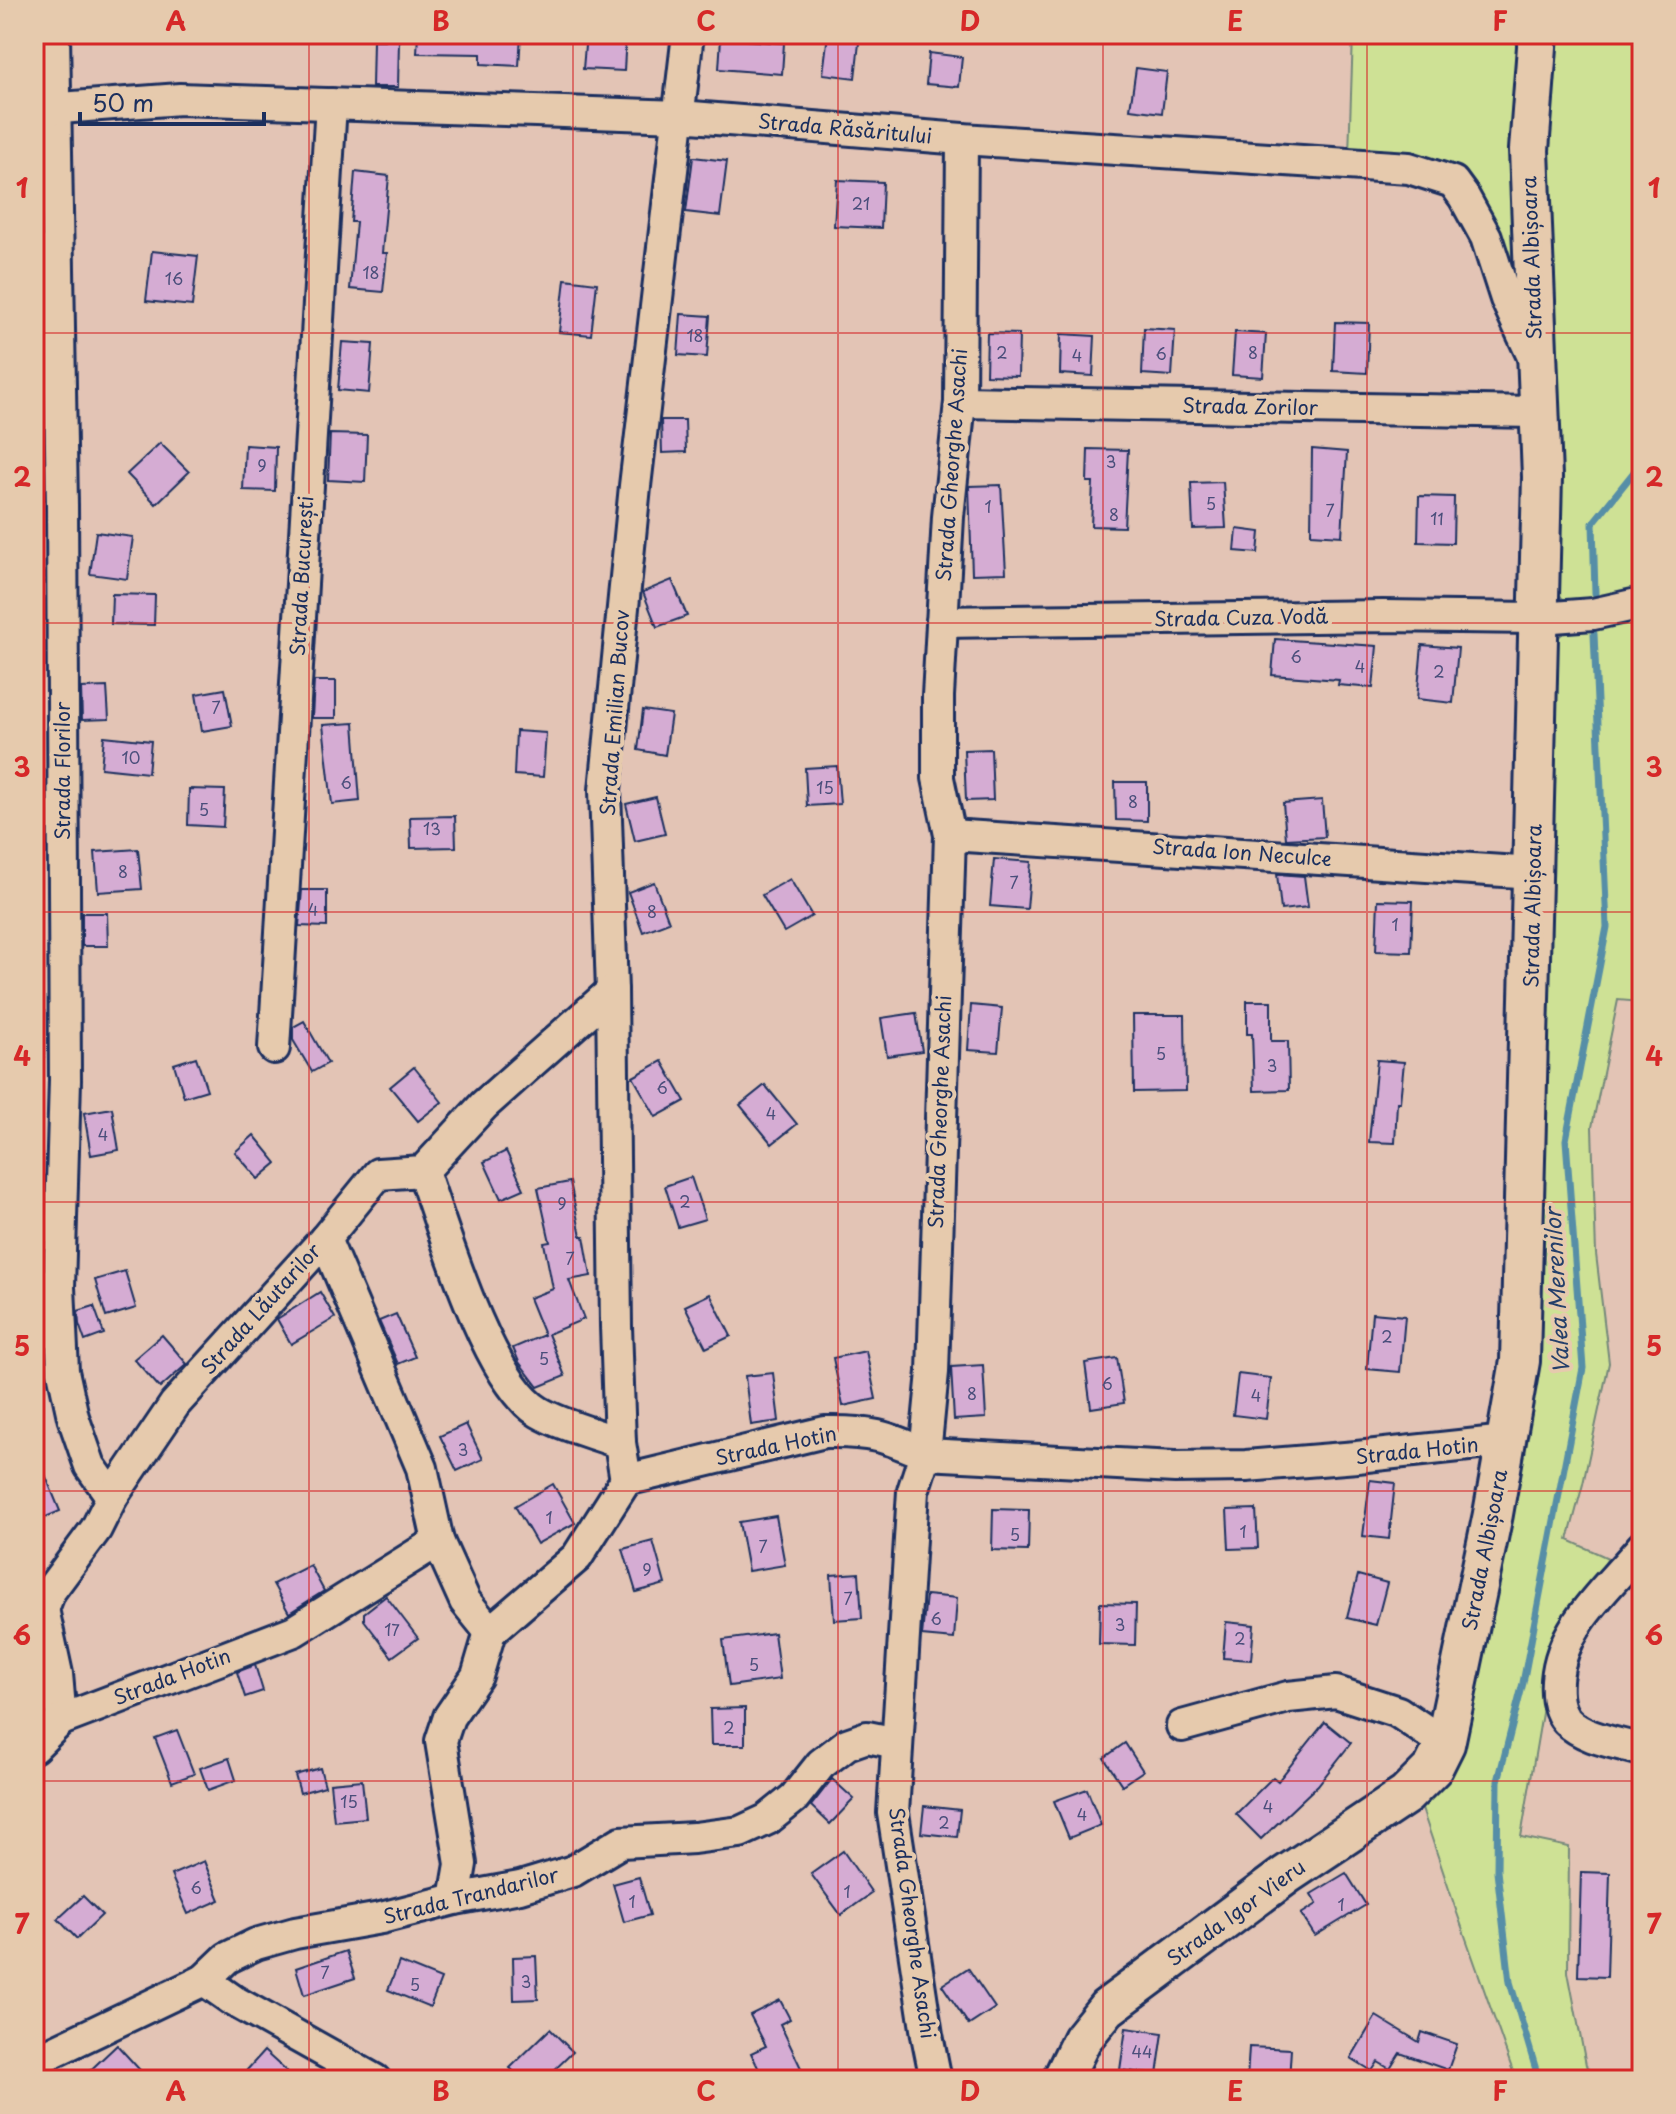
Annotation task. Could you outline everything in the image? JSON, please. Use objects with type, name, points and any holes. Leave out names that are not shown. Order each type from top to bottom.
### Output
[{"type":"street","name":"Strada Florilor","points":[[54,34],[44,108],[62,505],[65,1080],[47,1288],[73,1417],[90,1466],[112,1497]]},
{"type":"street","name":"Strada Emilian Bucov","points":[[626,1480],[620,1443],[605,790],[635,486],[688,34]]},
{"type":"street","name":"Strada Albișoara","points":[[1439,1756],[1520,1361],[1540,618],[1541,412],[1536,364],[1529,150],[1538,34]]},
{"type":"street","name":"Strada Răsăritului","points":[[44,108],[180,99],[680,116],[962,139],[1409,168],[1453,182],[1486,237],[1506,299],[1536,364]]},
{"type":"street","name":"Strada București","points":[[274,1048],[331,104]]},
{"type":"street","name":"Strada Gheorghe Asachi","points":[[936,2080],[893,1813],[913,1491],[925,1454],[933,1372],[950,835],[938,778],[948,517],[960,402],[962,139]]},
{"type":"street","name":"Strada Zorilor","points":[[960,402],[1541,412]]},
{"type":"street","name":"Strada Cuza Vodă","points":[[942,622],[1383,616],[1540,618],[1593,614],[1642,603]]},
{"type":"street","name":"Strada Ion Neculce","points":[[950,835],[1534,873]]},
{"type":"street","points":[[612,991],[484,1105],[423,1171],[459,1275],[492,1353],[511,1384],[537,1411],[620,1443]]},
{"type":"street","name":"Strada Lăutarilor","points":[[61,1720],[57,1674],[43,1609],[50,1591],[96,1529],[112,1497],[175,1404],[325,1239],[378,1174],[423,1171]]},
{"type":"street","points":[[325,1239],[422,1468],[438,1541],[465,1601],[490,1632]]},
{"type":"street","name":"Strada Hotin","points":[[626,1480],[825,1432],[859,1431],[888,1437],[925,1454],[1175,1467],[1246,1466],[1506,1441]]},
{"type":"street","points":[[455,1899],[461,1864],[441,1741],[449,1717],[477,1676],[490,1632],[577,1557],[626,1480]]},
{"type":"street","name":"Strada Hotin","points":[[34,1747],[61,1720],[294,1631],[438,1541]]},
{"type":"street","points":[[1642,1547],[1593,1601],[1571,1633],[1558,1666],[1556,1691],[1559,1708],[1568,1722],[1588,1734],[1642,1750]]},
{"type":"street","points":[[1182,1726],[1288,1697],[1336,1692],[1398,1712],[1439,1756]]},
{"type":"street","name":"Strada Trandarilor","points":[[34,2061],[204,1980],[227,1958],[256,1944],[295,1933],[381,1918],[455,1899],[520,1887],[573,1871],[621,1842],[740,1832],[768,1819],[794,1798],[821,1764],[847,1744],[867,1737],[897,1743]]},
{"type":"street","name":"Strada Igor Vieru","points":[[1062,2080],[1082,2039],[1107,2008],[1286,1875],[1406,1795],[1439,1756]]},
{"type":"street","points":[[204,1980],[248,2009],[375,2080]]},
{"type":"green space","points":[[1353,34],[1530,34],[1525,307],[1481,198],[1349,155]]},
{"type":"green space","points":[[1558,34],[1642,34],[1642,596],[1567,604],[1552,586],[1542,215]]},
{"type":"green space","points":[[1642,615],[1642,1002],[1618,1000],[1592,1127],[1596,1254],[1609,1363],[1568,1540],[1608,1558],[1568,1623],[1550,1666],[1521,1837],[1569,1847],[1568,1972],[1586,2065],[1593,2080],[1516,2080],[1421,1806],[1436,1793],[1448,1768],[1528,1388],[1550,646],[1558,637],[1579,625]]},
{"type":"building","points":[[418,34],[521,34],[519,66],[481,64],[481,54],[417,53]]},
{"type":"building","points":[[586,34],[626,34],[624,71],[583,69]]},
{"type":"building","points":[[828,34],[860,34],[855,78],[823,74]]},
{"type":"building","points":[[721,38],[784,43],[782,74],[719,69]]},
{"type":"building","points":[[373,40],[399,40],[398,87],[372,87]]},
{"type":"building","points":[[929,53],[962,57],[959,87],[926,84]]},
{"type":"building","points":[[1136,68],[1167,72],[1162,113],[1130,109]]},
{"type":"building","points":[[693,157],[727,161],[720,216],[686,212]]},
{"type":"building","points":[[355,172],[389,176],[382,253],[387,253],[383,292],[350,289],[356,222],[351,222]]},
{"type":"building","points":[[837,180],[883,182],[881,228],[834,226]]},
{"type":"building","points":[[152,251],[198,256],[192,306],[146,301]]},
{"type":"building","points":[[565,279],[597,283],[591,335],[559,332]]},
{"type":"building","points":[[681,314],[710,316],[707,357],[678,355]]},
{"type":"building","points":[[1335,322],[1369,323],[1367,373],[1333,371]]},
{"type":"building","points":[[1144,328],[1175,330],[1172,376],[1142,374]]},
{"type":"building","points":[[1235,332],[1266,334],[1263,377],[1232,375]]},
{"type":"building","points":[[987,333],[1019,334],[1018,376],[986,375]]},
{"type":"building","points":[[1061,334],[1095,336],[1093,376],[1060,374]]},
{"type":"building","points":[[342,342],[373,344],[369,393],[338,390]]},
{"type":"building","points":[[661,420],[685,420],[686,452],[662,453]]},
{"type":"building","points":[[330,434],[367,435],[365,482],[328,480]]},
{"type":"building","points":[[160,443],[189,472],[156,504],[127,474]]},
{"type":"building","points":[[245,445],[276,447],[275,491],[243,490]]},
{"type":"building","points":[[1088,449],[1128,450],[1124,527],[1091,526],[1093,482],[1087,482]]},
{"type":"building","points":[[1312,449],[1347,452],[1342,536],[1311,534]]},
{"type":"building","points":[[1223,482],[1226,528],[1193,529],[1191,483]]},
{"type":"building","points":[[1001,485],[1006,573],[972,574],[969,486]]},
{"type":"building","points":[[1419,496],[1454,497],[1453,543],[1418,542]]},
{"type":"building","points":[[1237,529],[1260,532],[1258,553],[1235,551]]},
{"type":"building","points":[[96,532],[133,537],[127,579],[90,574]]},
{"type":"building","points":[[672,580],[687,616],[657,627],[643,592]]},
{"type":"building","points":[[112,594],[155,595],[154,625],[111,624]]},
{"type":"building","points":[[1275,639],[1377,646],[1373,688],[1338,685],[1339,680],[1272,675]]},
{"type":"building","points":[[1422,645],[1458,648],[1453,703],[1417,699]]},
{"type":"building","points":[[314,681],[336,681],[336,718],[312,718]]},
{"type":"building","points":[[107,687],[109,719],[82,720],[81,688]]},
{"type":"building","points":[[225,689],[232,726],[202,731],[196,694]]},
{"type":"building","points":[[643,710],[671,714],[665,755],[638,750]]},
{"type":"building","points":[[354,723],[360,801],[332,804],[323,725]]},
{"type":"building","points":[[516,731],[546,733],[543,777],[514,775]]},
{"type":"building","points":[[104,736],[151,741],[148,773],[101,768]]},
{"type":"building","points":[[991,749],[993,800],[966,801],[964,750]]},
{"type":"building","points":[[837,766],[840,804],[807,806],[805,768]]},
{"type":"building","points":[[1115,782],[1147,782],[1147,821],[1116,820]]},
{"type":"building","points":[[189,789],[225,790],[223,827],[188,825]]},
{"type":"building","points":[[656,797],[665,834],[635,841],[626,804]]},
{"type":"building","points":[[1322,800],[1325,837],[1286,839],[1283,803]]},
{"type":"building","points":[[455,816],[456,847],[411,848],[410,817]]},
{"type":"building","points":[[138,849],[142,889],[98,892],[95,852]]},
{"type":"building","points":[[994,859],[1031,862],[1027,909],[990,906]]},
{"type":"building","points":[[1277,874],[1304,876],[1308,907],[1281,910]]},
{"type":"building","points":[[790,879],[812,916],[784,932],[762,895]]},
{"type":"building","points":[[654,882],[669,922],[643,932],[628,892]]},
{"type":"building","points":[[302,890],[327,890],[327,927],[299,926]]},
{"type":"building","points":[[1378,900],[1413,901],[1411,952],[1376,951]]},
{"type":"building","points":[[82,913],[107,913],[108,946],[82,946]]},
{"type":"building","points":[[1247,1001],[1271,1001],[1271,1041],[1288,1041],[1289,1090],[1254,1091],[1252,1034],[1247,1034]]},
{"type":"building","points":[[971,1005],[1002,1008],[998,1052],[968,1050]]},
{"type":"building","points":[[916,1013],[922,1051],[887,1056],[881,1018]]},
{"type":"building","points":[[1133,1015],[1185,1015],[1186,1091],[1134,1092]]},
{"type":"building","points":[[304,1021],[328,1063],[312,1072],[293,1040],[293,1027]]},
{"type":"building","points":[[196,1057],[207,1090],[184,1097],[174,1064]]},
{"type":"building","points":[[1377,1060],[1404,1062],[1400,1102],[1397,1102],[1395,1143],[1369,1142]]},
{"type":"building","points":[[662,1061],[685,1101],[656,1117],[633,1077]]},
{"type":"building","points":[[414,1067],[442,1102],[418,1121],[390,1087]]},
{"type":"building","points":[[765,1085],[797,1124],[772,1144],[740,1105]]},
{"type":"building","points":[[112,1108],[119,1150],[91,1155],[84,1113]]},
{"type":"building","points":[[254,1135],[277,1163],[258,1179],[235,1152]]},
{"type":"building","points":[[506,1151],[524,1189],[501,1199],[484,1162]]},
{"type":"building","points":[[691,1177],[705,1219],[678,1227],[665,1186]]},
{"type":"building","points":[[570,1182],[591,1276],[569,1280],[584,1319],[548,1334],[565,1376],[538,1387],[519,1362],[513,1348],[544,1335],[529,1298],[553,1289],[544,1243],[550,1242],[538,1188]]},
{"type":"building","points":[[125,1271],[136,1308],[106,1317],[95,1280]]},
{"type":"building","points":[[320,1292],[335,1318],[291,1344],[277,1319]]},
{"type":"building","points":[[710,1294],[731,1336],[706,1348],[685,1306]]},
{"type":"building","points":[[94,1306],[104,1334],[85,1341],[78,1311]]},
{"type":"building","points":[[1372,1313],[1405,1316],[1400,1372],[1367,1369]]},
{"type":"building","points":[[396,1314],[415,1357],[398,1364],[379,1321]]},
{"type":"building","points":[[162,1335],[187,1364],[160,1388],[134,1359]]},
{"type":"building","points":[[866,1351],[876,1399],[843,1406],[833,1358]]},
{"type":"building","points":[[1117,1358],[1124,1403],[1091,1408],[1085,1363]]},
{"type":"building","points":[[983,1365],[986,1418],[954,1420],[951,1367]]},
{"type":"building","points":[[773,1373],[779,1421],[751,1425],[745,1376]]},
{"type":"building","points":[[1238,1374],[1271,1378],[1266,1419],[1233,1415]]},
{"type":"building","points":[[466,1424],[483,1459],[457,1471],[440,1436]]},
{"type":"building","points":[[34,1448],[60,1511],[34,1522]]},
{"type":"building","points":[[1370,1480],[1395,1483],[1389,1539],[1363,1536]]},
{"type":"building","points":[[553,1484],[575,1523],[537,1544],[515,1506]]},
{"type":"building","points":[[993,1509],[1029,1510],[1028,1551],[992,1550]]},
{"type":"building","points":[[1256,1509],[1258,1548],[1229,1549],[1227,1510]]},
{"type":"building","points":[[776,1516],[785,1565],[748,1571],[739,1522]]},
{"type":"building","points":[[653,1541],[665,1584],[636,1592],[623,1549]]},
{"type":"building","points":[[310,1565],[324,1591],[289,1613],[273,1584]]},
{"type":"building","points":[[859,1573],[862,1618],[834,1620],[831,1575]]},
{"type":"building","points":[[1358,1575],[1387,1583],[1376,1625],[1347,1618]]},
{"type":"building","points":[[926,1595],[957,1598],[954,1639],[922,1636]]},
{"type":"building","points":[[386,1596],[418,1638],[392,1657],[364,1620],[364,1613]]},
{"type":"building","points":[[1100,1603],[1136,1604],[1135,1645],[1099,1644]]},
{"type":"building","points":[[1226,1622],[1254,1625],[1251,1660],[1223,1658]]},
{"type":"building","points":[[774,1633],[780,1679],[729,1686],[723,1640]]},
{"type":"building","points":[[255,1665],[263,1691],[245,1697],[237,1672]]},
{"type":"building","points":[[745,1708],[745,1745],[711,1745],[710,1709]]},
{"type":"building","points":[[1325,1722],[1351,1743],[1318,1785],[1261,1839],[1236,1814],[1273,1777],[1278,1781]]},
{"type":"building","points":[[177,1730],[194,1774],[172,1782],[155,1738]]},
{"type":"building","points":[[1125,1743],[1143,1771],[1122,1785],[1104,1758]]},
{"type":"building","points":[[229,1758],[236,1780],[208,1790],[200,1768]]},
{"type":"building","points":[[320,1768],[325,1786],[300,1793],[295,1775]]},
{"type":"building","points":[[832,1779],[854,1799],[830,1824],[811,1806]]},
{"type":"building","points":[[362,1780],[366,1818],[334,1821],[330,1783]]},
{"type":"building","points":[[1087,1789],[1101,1825],[1069,1838],[1054,1801]]},
{"type":"building","points":[[924,1806],[960,1810],[957,1837],[921,1833]]},
{"type":"building","points":[[843,1851],[872,1893],[841,1915],[811,1874]]},
{"type":"building","points":[[204,1861],[220,1900],[188,1914],[171,1875]]},
{"type":"building","points":[[1581,1872],[1610,1873],[1607,1977],[1578,1976]]},
{"type":"building","points":[[1346,1873],[1366,1905],[1315,1936],[1301,1914],[1317,1904],[1311,1894]]},
{"type":"building","points":[[639,1877],[650,1915],[624,1922],[613,1884]]},
{"type":"building","points":[[83,1896],[102,1915],[77,1939],[58,1919]]},
{"type":"building","points":[[346,1951],[355,1978],[304,1995],[296,1968]]},
{"type":"building","points":[[536,1956],[538,1999],[514,2000],[513,1957]]},
{"type":"building","points":[[399,1962],[441,1979],[430,2007],[388,1990]]},
{"type":"building","points":[[968,1968],[995,2008],[969,2025],[942,1985]]},
{"type":"building","points":[[780,2000],[790,2019],[780,2024],[801,2068],[776,2080],[764,2080],[751,2053],[766,2046],[750,2015]]},
{"type":"building","points":[[1376,2016],[1419,2042],[1422,2032],[1457,2044],[1448,2070],[1400,2053],[1390,2069],[1378,2062],[1372,2071],[1351,2058]]},
{"type":"building","points":[[1126,2028],[1163,2033],[1157,2075],[1120,2070]]},
{"type":"building","points":[[550,2029],[573,2052],[544,2080],[523,2080],[510,2068]]},
{"type":"building","points":[[117,2045],[149,2080],[80,2080]]},
{"type":"building","points":[[1249,2047],[1291,2049],[1289,2080],[1247,2080]]},
{"type":"building","points":[[264,2051],[296,2080],[238,2080]]},
{"type":"waterway","name":"Valea Merenilor","points":[[1595,593],[1593,523],[1642,462]]},
{"type":"waterway","name":"Valea Merenilor","points":[[1539,2080],[1510,1982],[1497,1871],[1498,1781],[1523,1683],[1583,1368],[1566,1140],[1607,927],[1594,634]]}]
